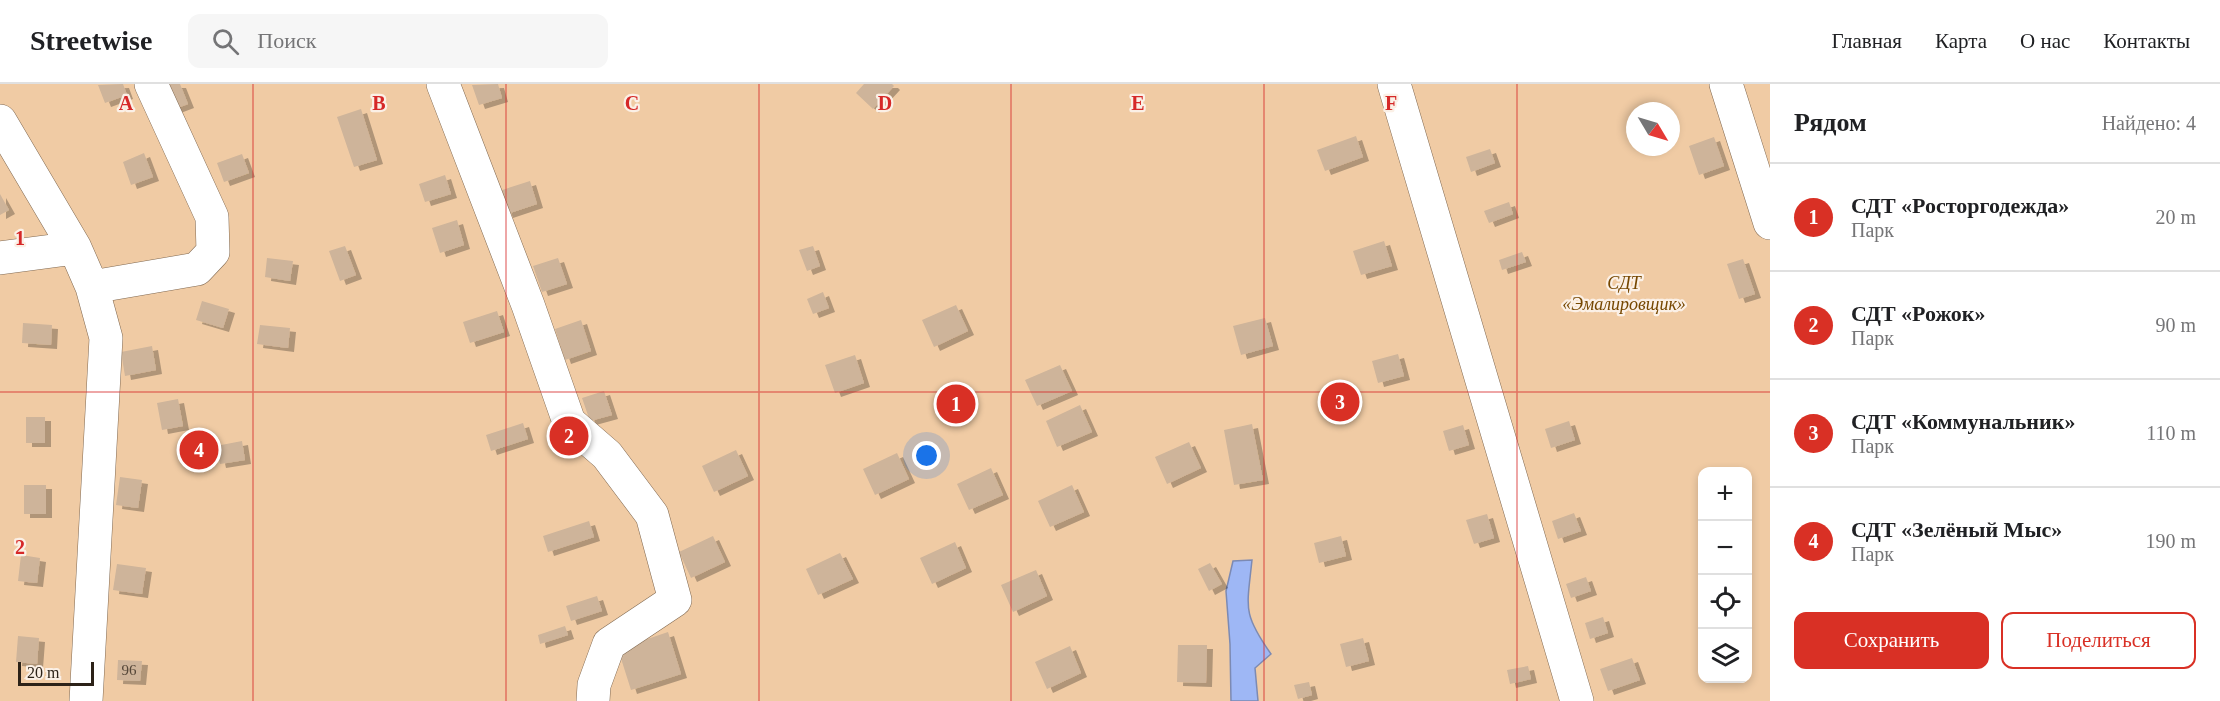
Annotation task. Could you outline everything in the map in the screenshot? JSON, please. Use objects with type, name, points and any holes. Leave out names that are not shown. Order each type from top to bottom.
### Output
[{"type":"lane","points":[[92,287],[196,269],[213,252],[212,217],[151,84]]},
{"type":"lane","points":[[443,84],[528,305],[569,422],[607,455],[652,514],[675,600],[609,644],[594,686],[593,701]]},
{"type":"lane","points":[[1394,84],[1577,701]]},
{"type":"lane","points":[[1726,84],[1770,223]]},
{"type":"lane","points":[[0,121],[75,248],[92,287],[106,338],[86,701]]},
{"type":"lane","points":[[0,258],[75,248]]},
{"type":"green space","name":"СДТ «Эмалировщик»","points":[[0,84],[1770,84],[1770,701],[1258,701],[1255,668],[1271,654],[1255,631],[1247,609],[1251,560],[1226,591],[1231,701],[0,701]]},
{"type":"water","points":[[1252,560],[1249,610],[1255,629],[1271,654],[1255,668],[1258,701],[1231,701],[1226,591],[1233,561]]},
{"type":"building","points":[[123,84],[127,95],[105,103],[98,85]]},
{"type":"building","points":[[167,84],[180,84],[188,104],[172,110]]},
{"type":"building","points":[[498,84],[502,98],[479,105],[472,85]]},
{"type":"building","points":[[864,84],[892,84],[894,86],[873,109],[856,93]]},
{"type":"building","points":[[361,109],[377,160],[354,167],[337,117]]},
{"type":"building","points":[[1356,136],[1363,157],[1325,171],[1317,150]]},
{"type":"building","points":[[1714,137],[1724,166],[1699,175],[1689,146]]},
{"type":"building","points":[[1490,149],[1495,163],[1471,172],[1466,157]]},
{"type":"building","points":[[144,153],[153,177],[131,185],[123,162]]},
{"type":"building","points":[[242,154],[249,173],[224,182],[217,163]]},
{"type":"building","points":[[445,175],[451,194],[425,202],[419,184]]},
{"type":"building","points":[[530,181],[537,204],[507,214],[499,191]]},
{"type":"building","points":[[0,194],[9,210],[0,215]]},
{"type":"building","points":[[1509,202],[1513,214],[1489,223],[1484,211]]},
{"type":"building","points":[[457,220],[464,245],[440,253],[432,228]]},
{"type":"building","points":[[1384,241],[1392,266],[1361,275],[1353,251]]},
{"type":"building","points":[[345,246],[356,275],[340,281],[329,251]]},
{"type":"building","points":[[813,246],[820,266],[807,271],[799,250]]},
{"type":"building","points":[[1522,252],[1526,262],[1502,270],[1499,260]]},
{"type":"building","points":[[267,258],[293,261],[290,281],[265,277]]},
{"type":"building","points":[[558,258],[567,284],[542,292],[533,266]]},
{"type":"building","points":[[1743,259],[1755,294],[1739,299],[1727,264]]},
{"type":"building","points":[[823,292],[829,308],[813,314],[807,299]]},
{"type":"building","points":[[202,301],[229,309],[223,328],[196,320]]},
{"type":"building","points":[[956,305],[968,331],[934,347],[922,320]]},
{"type":"building","points":[[497,311],[504,332],[470,343],[463,322]]},
{"type":"building","points":[[1265,318],[1273,346],[1241,355],[1233,326]]},
{"type":"building","points":[[581,320],[591,351],[565,360],[555,329]]},
{"type":"building","points":[[23,323],[52,325],[51,345],[22,343]]},
{"type":"building","points":[[260,325],[290,328],[288,348],[257,344]]},
{"type":"building","points":[[152,346],[156,370],[125,376],[121,352]]},
{"type":"building","points":[[1398,354],[1404,376],[1378,383],[1372,361]]},
{"type":"building","points":[[855,355],[864,383],[835,393],[825,365]]},
{"type":"building","points":[[1060,365],[1072,391],[1037,406],[1025,380]]},
{"type":"building","points":[[604,391],[612,415],[590,421],[582,398]]},
{"type":"building","points":[[178,399],[183,426],[162,430],[157,403]]},
{"type":"building","points":[[1080,405],[1092,432],[1057,447],[1046,421]]},
{"type":"building","points":[[26,417],[45,417],[45,443],[26,443]]},
{"type":"building","points":[[1569,421],[1575,440],[1551,448],[1545,429]]},
{"type":"building","points":[[523,423],[528,439],[491,451],[486,435]]},
{"type":"building","points":[[1252,424],[1263,480],[1234,485],[1224,430]]},
{"type":"building","points":[[1463,425],[1469,445],[1449,451],[1443,431]]},
{"type":"building","points":[[242,441],[245,460],[220,464],[216,446]]},
{"type":"building","points":[[1189,442],[1201,468],[1167,484],[1155,457]]},
{"type":"building","points":[[736,450],[748,476],[714,492],[702,466]]},
{"type":"building","points":[[897,453],[909,479],[875,495],[863,469]]},
{"type":"building","points":[[991,468],[1003,495],[969,510],[957,484]]},
{"type":"building","points":[[120,477],[142,480],[138,508],[116,505]]},
{"type":"building","points":[[24,485],[46,485],[46,514],[24,514]]},
{"type":"building","points":[[1072,485],[1084,512],[1050,527],[1038,501]]},
{"type":"building","points":[[1574,513],[1581,531],[1558,539],[1552,521]]},
{"type":"building","points":[[1487,514],[1494,538],[1474,544],[1466,520]]},
{"type":"building","points":[[589,521],[594,537],[548,552],[543,536]]},
{"type":"building","points":[[713,536],[725,562],[691,578],[679,552]]},
{"type":"building","points":[[1341,536],[1346,556],[1319,563],[1314,543]]},
{"type":"building","points":[[955,542],[966,568],[932,584],[920,558]]},
{"type":"building","points":[[840,553],[853,579],[818,595],[806,569]]},
{"type":"building","points":[[21,555],[40,558],[37,583],[18,581]]},
{"type":"building","points":[[1210,563],[1222,584],[1209,591],[1198,569]]},
{"type":"building","points":[[117,564],[146,568],[142,594],[113,590]]},
{"type":"building","points":[[1036,570],[1047,596],[1013,612],[1001,585]]},
{"type":"building","points":[[1586,577],[1591,591],[1571,598],[1566,584]]},
{"type":"building","points":[[597,596],[602,611],[571,621],[566,606]]},
{"type":"building","points":[[1603,617],[1608,633],[1590,639],[1585,623]]},
{"type":"building","points":[[565,626],[568,635],[540,644],[538,635]]},
{"type":"building","points":[[668,632],[681,674],[631,690],[618,649]]},
{"type":"building","points":[[18,636],[39,638],[37,664],[16,662]]},
{"type":"building","points":[[1363,638],[1369,661],[1346,667],[1340,644]]},
{"type":"building","points":[[1178,645],[1207,645],[1206,683],[1177,682]]},
{"type":"building","points":[[1070,646],[1081,673],[1047,689],[1035,662]]},
{"type":"building","points":[[1632,658],[1640,680],[1608,691],[1600,669]]},
{"type":"building","points":[[118,660],[142,661],[140,681],[117,680]]},
{"type":"building","points":[[1528,666],[1531,679],[1510,684],[1507,670]]},
{"type":"building","points":[[1309,682],[1312,695],[1298,699],[1294,685]]},
{"type":"place","name":"СДТ «Коммунальник»","points":[[1340,402]]},
{"type":"place","name":"СДТ «Росторгодежда»","points":[[956,404]]},
{"type":"place","name":"СДТ «Рожок»","points":[[569,436]]},
{"type":"place","name":"СДТ «Зелёный Мыс»","points":[[199,450]]}]
